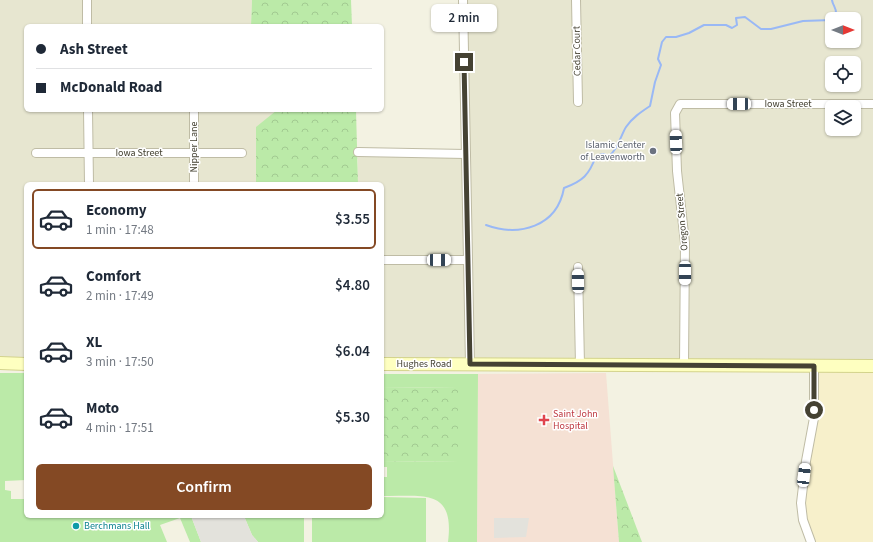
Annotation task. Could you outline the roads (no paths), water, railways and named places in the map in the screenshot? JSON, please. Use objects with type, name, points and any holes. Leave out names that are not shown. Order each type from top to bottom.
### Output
[{"type":"street","points":[[87,0],[87,24]]},
{"type":"street","points":[[463,0],[470,364]]},
{"type":"street","name":"Cedar Court","points":[[576,0],[578,102]]},
{"type":"street","name":"Iowa Street","points":[[680,104],[873,104]]},
{"type":"street","name":"Oregon Street","points":[[680,104],[675,113],[677,171],[685,242],[684,365]]},
{"type":"street","points":[[88,112],[89,182]]},
{"type":"street","name":"Nipper Lane","points":[[194,112],[194,182]]},
{"type":"street","points":[[358,152],[466,154]]},
{"type":"street","name":"Iowa Street","points":[[36,153],[242,153]]},
{"type":"street","points":[[384,260],[467,260]]},
{"type":"street","points":[[578,267],[580,365]]},
{"type":"street","points":[[0,363],[24,364]]},
{"type":"street","name":"Hughes Road","points":[[384,364],[873,366]]},
{"type":"street","points":[[811,542],[802,520],[801,503],[806,461],[814,418],[814,366]]},
{"type":"waterway","points":[[832,0],[836,12]]},
{"type":"waterway","points":[[486,225],[511,230],[535,226],[554,212],[560,201],[564,188],[581,180],[588,173],[596,156],[603,154],[609,156],[612,154],[628,124],[637,115],[650,106],[655,82],[661,65],[658,59],[662,42],[666,37],[676,37],[689,33],[704,25],[726,25],[732,28],[737,25],[736,18],[745,17],[761,29],[771,29],[803,21],[825,20]]},
{"type":"place","name":"Islamic Center of Leavenworth","points":[[653,151]]},
{"type":"place","name":"Saint John Hospital","points":[[544,420]]},
{"type":"place","name":"Berchmans Hall","points":[[76,526]]}]
